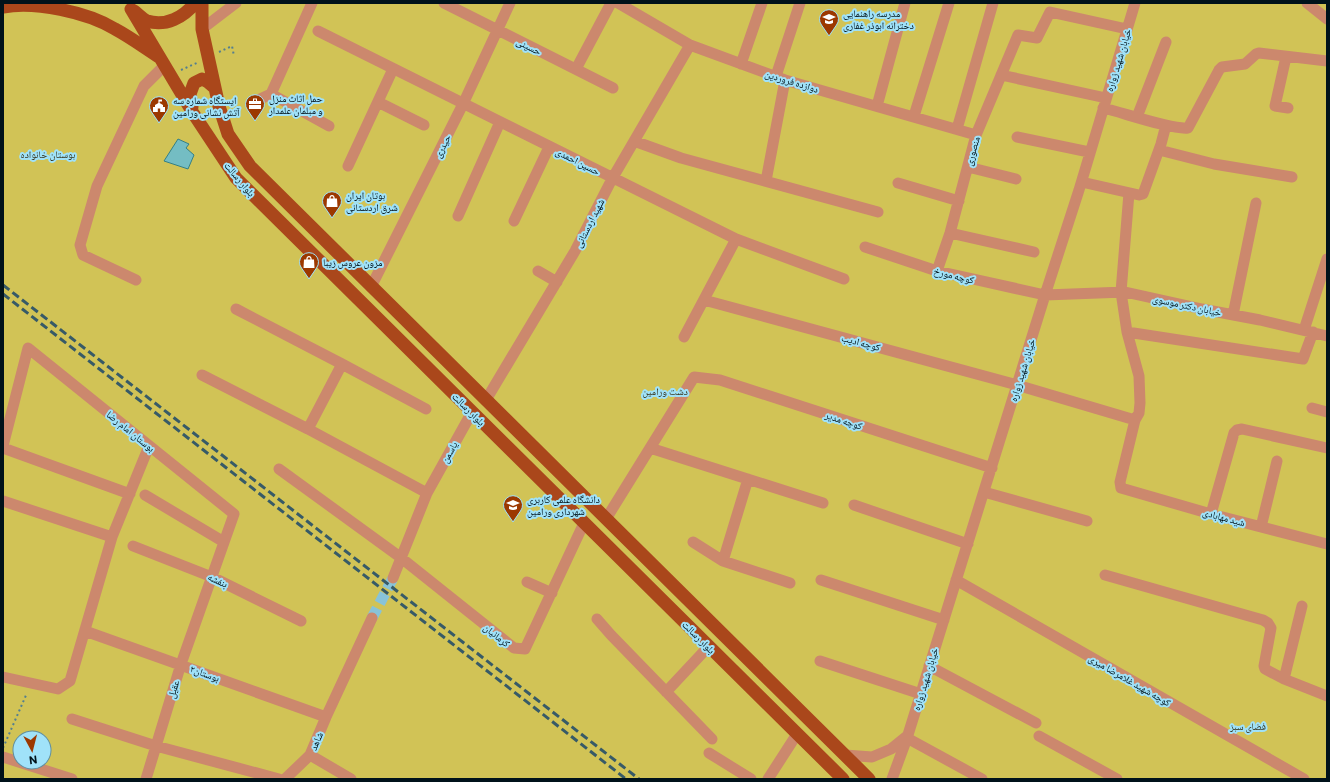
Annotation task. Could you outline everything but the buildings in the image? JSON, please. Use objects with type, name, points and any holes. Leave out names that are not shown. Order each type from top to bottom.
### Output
[{"type":"main road","points":[[129,6],[147,20],[158,22],[178,18],[188,11],[194,3]]},
{"type":"main road","name":"بلوار رسالت","points":[[202,3],[202,29],[219,106],[228,134],[250,166],[869,779]]},
{"type":"main road","points":[[3,6],[48,7],[91,18],[115,28],[167,65]]},
{"type":"main road","name":"بلوار رسالت","points":[[129,6],[167,65],[193,113],[236,178],[843,779]]},
{"type":"main road","points":[[193,113],[190,94],[194,83],[202,79],[215,88]]},
{"type":"main road","points":[[767,704],[780,691]]},
{"type":"street","points":[[202,29],[236,3]]},
{"type":"street","points":[[258,100],[271,94],[312,3]]},
{"type":"street","name":"حسینی","points":[[444,3],[613,88]]},
{"type":"street","name":"حیدری","points":[[371,287],[463,104],[510,3]]},
{"type":"street","points":[[576,69],[611,3]]},
{"type":"street","name":"دوازده فروردین","points":[[618,3],[690,45],[741,64],[781,78],[976,135]]},
{"type":"street","points":[[741,64],[762,3]]},
{"type":"street","points":[[766,181],[781,78],[800,3]]},
{"type":"street","points":[[877,106],[905,3]]},
{"type":"street","points":[[914,116],[949,3]]},
{"type":"street","points":[[957,129],[993,3]]},
{"type":"street","name":"خیابان شهید زواره","points":[[892,779],[921,694],[992,468],[1079,190],[1135,3]]},
{"type":"street","points":[[1307,3],[1327,19]]},
{"type":"street","name":"منصوری","points":[[937,271],[950,233],[976,135],[1018,35],[1037,38],[1050,12],[1127,30]]},
{"type":"street","name":"حسین احمدی","points":[[318,31],[736,239],[844,279]]},
{"type":"street","points":[[1137,117],[1166,42]]},
{"type":"street","name":"شهید اردستانی","points":[[486,400],[575,251],[612,178],[690,45]]},
{"type":"street","points":[[1001,75],[1105,103],[1137,117],[1166,125],[1188,128],[1219,70],[1222,68],[1245,64],[1259,52],[1286,57],[1327,61]]},
{"type":"street","points":[[1286,57],[1275,106],[1288,108]]},
{"type":"street","points":[[136,280],[83,255],[80,245],[97,186],[144,86],[167,65]]},
{"type":"street","points":[[348,166],[393,69]]},
{"type":"street","points":[[271,94],[329,126]]},
{"type":"street","points":[[378,102],[424,125]]},
{"type":"street","points":[[458,216],[500,122]]},
{"type":"street","points":[[1086,183],[1139,195],[1143,194],[1159,150],[1166,125]]},
{"type":"street","points":[[1017,137],[1090,152]]},
{"type":"street","points":[[634,141],[681,158],[878,212]]},
{"type":"street","points":[[514,221],[549,147]]},
{"type":"street","points":[[1159,150],[1214,164],[1292,177]]},
{"type":"street","points":[[968,167],[1016,179]]},
{"type":"street","points":[[898,183],[959,201]]},
{"type":"street","points":[[1129,192],[1121,292],[1126,332],[1139,376],[1140,403],[1139,413],[1135,420]]},
{"type":"street","points":[[1233,315],[1256,203]]},
{"type":"street","points":[[950,233],[1034,252]]},
{"type":"street","points":[[684,338],[736,239]]},
{"type":"street","name":"کوچه مورخ","points":[[865,247],[937,271],[1045,295]]},
{"type":"street","points":[[1126,332],[1303,359],[1308,331],[1327,260]]},
{"type":"street","points":[[538,271],[557,282]]},
{"type":"street","name":"خیابان دکتر موسوی","points":[[1045,295],[1121,292],[1260,320],[1327,336]]},
{"type":"street","name":"کوچه ادیب","points":[[704,300],[1017,385],[1135,420]]},
{"type":"street","points":[[236,309],[426,409]]},
{"type":"street","name":"بوستان امام رضا","points":[[3,447],[28,348],[234,514]]},
{"type":"street","points":[[308,429],[342,364]]},
{"type":"street","points":[[202,375],[308,429],[427,493]]},
{"type":"street","name":"کوچه مدیر","points":[[650,448],[694,377],[720,380],[992,468]]},
{"type":"street","points":[[1312,408],[1327,412]]},
{"type":"street","name":"یاسمن","points":[[393,578],[400,557],[427,493],[472,412]]},
{"type":"street","name":"شید مهابادی","points":[[1135,420],[1120,482],[1121,488],[1211,514],[1327,544]]},
{"type":"street","points":[[1211,514],[1234,433],[1237,430],[1242,429],[1327,448]]},
{"type":"street","points":[[3,677],[58,689],[70,681],[112,537],[149,446]]},
{"type":"street","points":[[3,447],[130,494]]},
{"type":"street","points":[[606,519],[650,448],[823,503]]},
{"type":"street","points":[[1262,527],[1277,461]]},
{"type":"street","points":[[280,469],[400,557]]},
{"type":"street","points":[[723,561],[748,479]]},
{"type":"street","points":[[984,492],[1087,521]]},
{"type":"street","points":[[145,495],[224,542]]},
{"type":"street","points":[[3,501],[112,537]]},
{"type":"street","points":[[854,505],[968,544]]},
{"type":"street","name":"عقیل","points":[[146,779],[181,664],[234,514]]},
{"type":"street","name":"کرمانیان","points":[[400,557],[514,648],[525,650],[584,523]]},
{"type":"street","points":[[693,542],[723,561],[790,583]]},
{"type":"street","name":"بنفشه","points":[[133,546],[212,577],[300,620]]},
{"type":"street","points":[[1105,575],[1263,620],[1268,623],[1271,628],[1264,666],[1265,669],[1284,679],[1327,696]]},
{"type":"street","points":[[820,580],[944,620]]},
{"type":"street","name":"کوچه شهید غلامرضا میری","points":[[956,580],[1304,779]]},
{"type":"street","points":[[527,582],[552,593]]},
{"type":"street","points":[[1284,679],[1302,606]]},
{"type":"street","name":"شاهد","points":[[285,779],[310,755],[372,618]]},
{"type":"street","points":[[597,619],[712,739]]},
{"type":"street","name":"بوستان۲","points":[[85,631],[326,717]]},
{"type":"street","points":[[666,692],[709,646]]},
{"type":"street","points":[[820,661],[921,694]]},
{"type":"street","points":[[929,666],[1036,723]]},
{"type":"street","points":[[72,719],[156,746],[279,779]]},
{"type":"street","points":[[768,779],[797,734]]},
{"type":"street","points":[[1039,736],[1104,776],[1117,779]]},
{"type":"street","points":[[845,755],[872,757],[891,749],[907,737],[982,779]]},
{"type":"street","points":[[709,753],[751,779]]},
{"type":"street","points":[[310,755],[351,779]]},
{"type":"street","points":[[3,757],[72,779]]},
{"type":"path","points":[[153,3],[161,3]]},
{"type":"path","points":[[218,53],[232,46],[234,56]]},
{"type":"path","points":[[167,65],[204,59]]},
{"type":"path","points":[[3,748],[32,683]]},
{"type":"green space","name":"دشت ورامین","points":[[3,3],[1327,3],[1327,779],[3,779]]},
{"type":"tunnel","points":[[372,618],[393,578]]},
{"type":"railway","points":[[3,285],[639,779]]},
{"type":"railway","points":[[3,294],[626,779]]},
{"type":"place","name":"مدرسه راهنمایی دخترانه ابوذر غفاری","points":[[829,36]]},
{"type":"place","name":"حمل اثاث منزل و مبلمان علمدار","points":[[255,121]]},
{"type":"place","name":"ایستگاه شماره سه آتش نشانی ورامین","points":[[159,123]]},
{"type":"place","name":"بوتان ایران شرق اردستانی","points":[[332,218]]},
{"type":"place","name":"مزون عروس زیبا","points":[[309,279]]},
{"type":"place","name":"دانشگاه علمی کاربری شهرداری ورامین","points":[[513,522]]},
{"type":"park label","name":"بوستان خانواده","points":[[48,154]]},
{"type":"park label","name":"فضای سبز","points":[[1248,726]]}]
